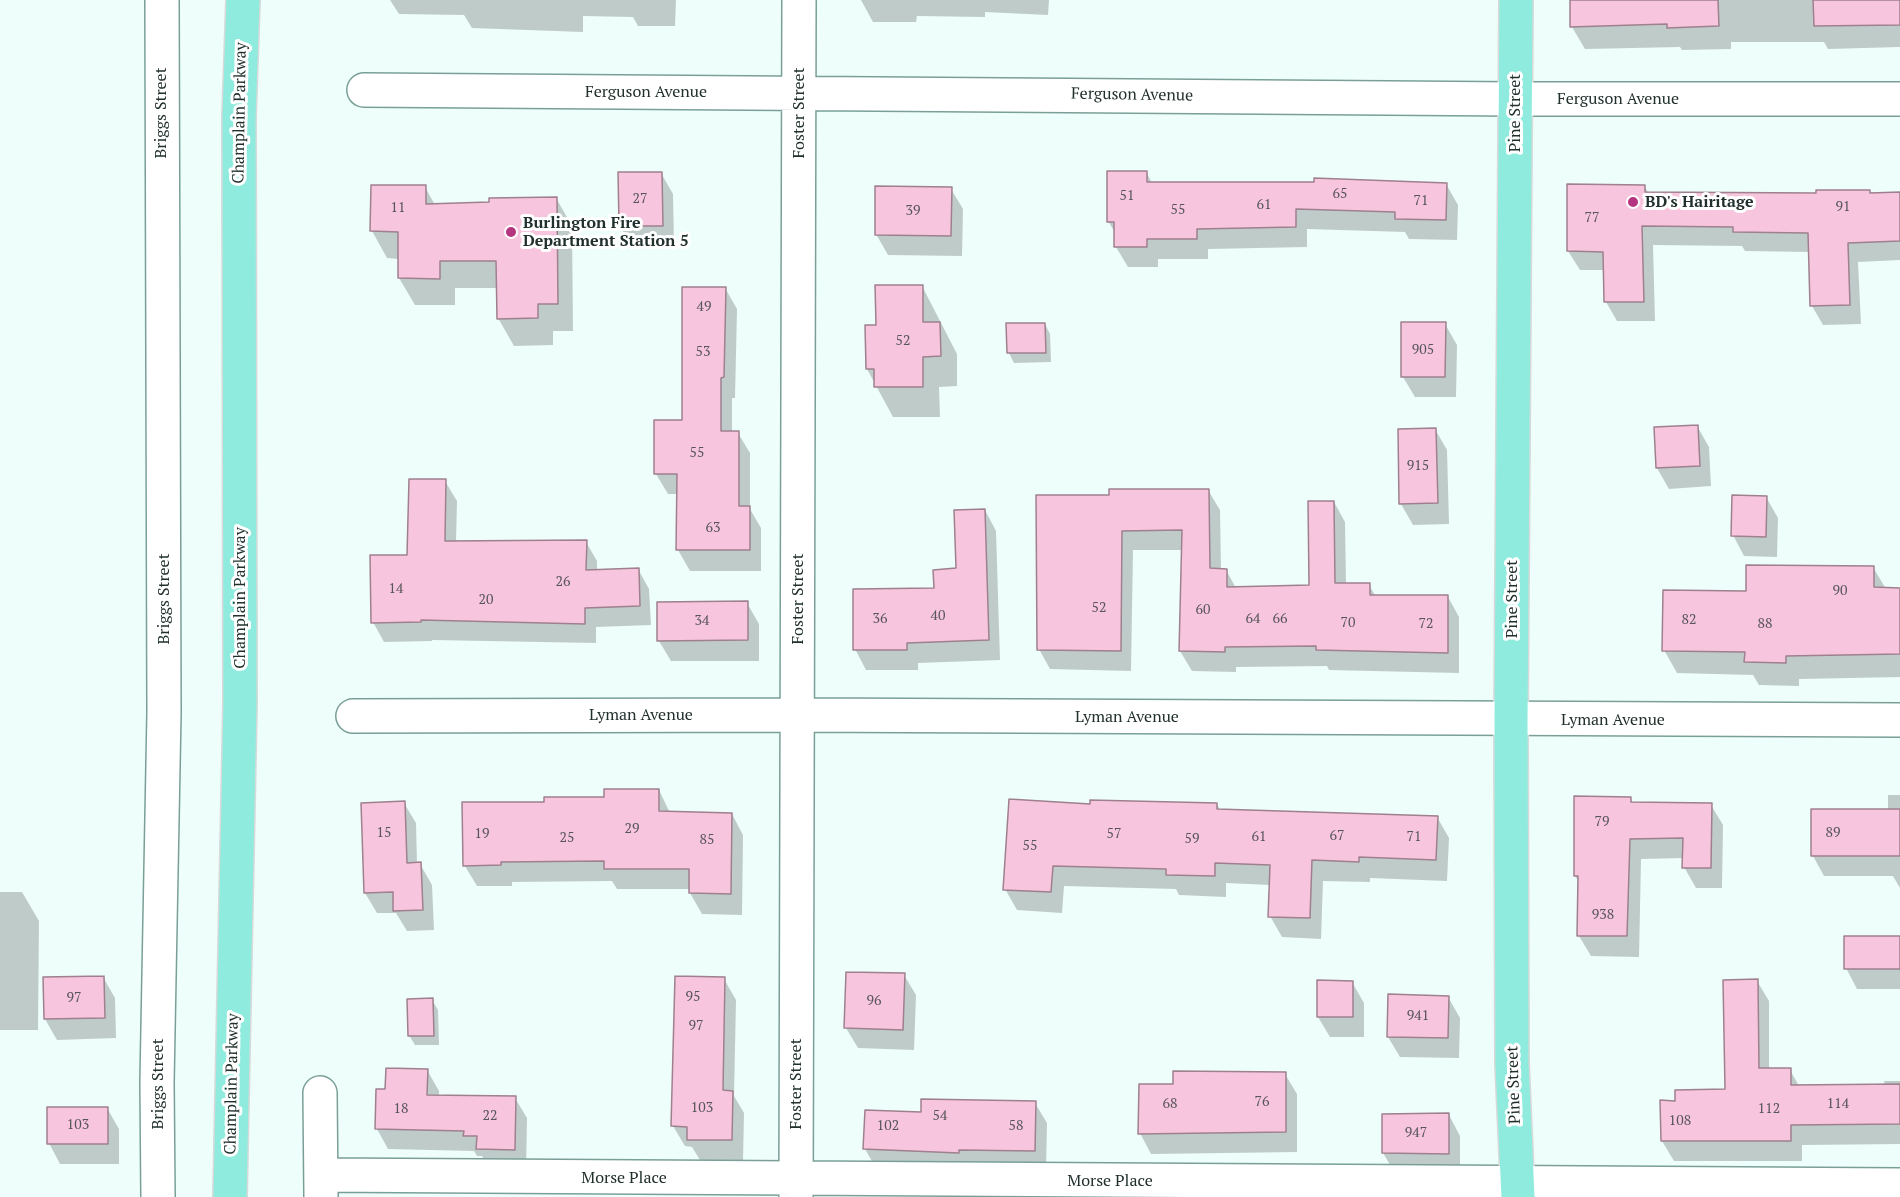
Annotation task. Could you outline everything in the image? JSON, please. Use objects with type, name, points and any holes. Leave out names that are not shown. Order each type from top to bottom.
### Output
[{"type":"main road","name":"Champlain Parkway","points":[[230,1197],[240,703],[239,117],[243,0]]},
{"type":"main road","name":"Pine Street","points":[[1516,0],[1511,719],[1512,1064],[1517,1190]]},
{"type":"street","name":"Briggs Street","points":[[158,1197],[157,1082],[164,712],[162,0]]},
{"type":"street","name":"Foster Street","points":[[796,1188],[799,0]]},
{"type":"street","name":"Ferguson Avenue","points":[[364,90],[1515,99],[1900,99]]},
{"type":"street","name":"Lyman Avenue","points":[[353,716],[798,715],[1900,720]]},
{"type":"street","points":[[320,1093],[321,1186]]},
{"type":"street","name":"Morse Place","points":[[321,1186],[1517,1190],[1900,1185]]},
{"type":"building","points":[[1570,0],[1718,0],[1719,26],[1667,28],[1667,24],[1570,27]]},
{"type":"building","points":[[1813,0],[1900,0],[1900,25],[1814,26]]},
{"type":"building","points":[[1107,171],[1147,171],[1147,182],[1314,182],[1314,178],[1447,183],[1446,220],[1395,219],[1395,212],[1296,209],[1296,227],[1197,229],[1197,239],[1147,239],[1147,247],[1114,247],[1114,222],[1107,222]]},
{"type":"building","points":[[618,172],[662,172],[663,226],[619,226]]},
{"type":"building","points":[[1567,184],[1645,185],[1645,192],[1816,193],[1816,190],[1870,190],[1870,193],[1900,192],[1900,241],[1848,243],[1850,305],[1810,306],[1808,233],[1733,232],[1733,227],[1642,226],[1644,302],[1604,302],[1603,252],[1567,251]]},
{"type":"building","points":[[371,185],[426,185],[426,204],[489,202],[489,198],[557,197],[558,304],[538,304],[538,318],[497,319],[496,261],[440,261],[440,279],[398,278],[398,232],[370,231]]},
{"type":"building","points":[[875,186],[952,187],[951,236],[875,235]]},
{"type":"building","points":[[875,285],[923,285],[923,322],[940,322],[941,356],[923,357],[923,387],[874,387],[874,369],[866,369],[865,325],[876,325]]},
{"type":"building","points":[[682,287],[726,287],[724,377],[721,378],[721,431],[739,431],[739,506],[750,506],[750,550],[676,550],[677,474],[654,474],[654,420],[682,420]]},
{"type":"building","points":[[1401,322],[1446,322],[1445,377],[1401,377]]},
{"type":"building","points":[[1006,323],[1045,323],[1046,353],[1007,353]]},
{"type":"building","points":[[1698,425],[1700,466],[1656,468],[1654,427]]},
{"type":"building","points":[[1436,428],[1438,503],[1399,504],[1398,429]]},
{"type":"building","points":[[409,479],[446,479],[445,541],[587,540],[586,570],[639,568],[640,606],[585,608],[585,624],[421,620],[421,622],[371,623],[370,555],[407,555]]},
{"type":"building","points":[[1109,489],[1209,489],[1210,568],[1227,569],[1227,587],[1309,585],[1308,501],[1334,501],[1335,583],[1370,583],[1370,595],[1448,595],[1448,653],[1316,650],[1316,646],[1225,647],[1225,652],[1179,651],[1182,530],[1122,531],[1121,651],[1037,650],[1036,495],[1109,495]]},
{"type":"building","points":[[1732,495],[1767,496],[1766,537],[1731,536]]},
{"type":"building","points":[[985,509],[989,640],[907,643],[907,650],[853,650],[853,589],[934,588],[933,570],[956,568],[954,510]]},
{"type":"building","points":[[1746,565],[1874,566],[1874,587],[1900,588],[1900,654],[1786,656],[1786,663],[1744,662],[1745,652],[1662,651],[1663,590],[1746,591]]},
{"type":"building","points":[[748,601],[748,640],[657,641],[657,602]]},
{"type":"building","points":[[604,789],[659,789],[659,811],[732,813],[731,894],[689,893],[689,869],[604,869],[604,861],[501,862],[501,865],[463,866],[462,802],[544,802],[544,797],[604,797]]},
{"type":"building","points":[[1574,796],[1631,797],[1631,802],[1712,803],[1711,868],[1682,868],[1683,838],[1630,839],[1627,936],[1577,936],[1578,876],[1574,876]]},
{"type":"building","points":[[1009,799],[1090,804],[1090,800],[1217,803],[1217,809],[1438,816],[1436,860],[1359,857],[1359,862],[1312,860],[1310,918],[1268,917],[1270,865],[1215,863],[1215,876],[1166,875],[1166,869],[1053,866],[1051,892],[1003,890]]},
{"type":"building","points":[[405,801],[407,863],[421,862],[423,910],[393,911],[393,892],[364,893],[361,803]]},
{"type":"building","points":[[1811,809],[1900,809],[1900,856],[1811,856]]},
{"type":"building","points":[[1844,936],[1900,936],[1900,969],[1844,969]]},
{"type":"building","points":[[846,972],[905,973],[903,1030],[844,1028]]},
{"type":"building","points":[[104,976],[105,1018],[44,1019],[43,977]]},
{"type":"building","points":[[675,976],[725,977],[723,1090],[733,1091],[732,1140],[687,1140],[687,1127],[671,1126]]},
{"type":"building","points":[[1758,979],[1759,1068],[1791,1068],[1791,1085],[1900,1084],[1900,1124],[1791,1125],[1791,1141],[1661,1141],[1660,1100],[1675,1101],[1675,1090],[1725,1089],[1723,980]]},
{"type":"building","points":[[1317,980],[1353,981],[1353,1017],[1317,1017]]},
{"type":"building","points":[[1388,994],[1449,996],[1448,1038],[1387,1037]]},
{"type":"building","points":[[433,998],[434,1036],[408,1036],[407,999]]},
{"type":"building","points":[[386,1068],[428,1069],[427,1095],[516,1096],[515,1150],[476,1149],[477,1136],[463,1136],[464,1131],[375,1129],[376,1089],[385,1089]]},
{"type":"building","points":[[1173,1071],[1286,1072],[1286,1132],[1138,1134],[1139,1084],[1173,1084]]},
{"type":"building","points":[[921,1099],[1036,1101],[1035,1151],[959,1150],[959,1153],[863,1149],[865,1110],[921,1112]]},
{"type":"building","points":[[47,1107],[108,1107],[108,1144],[47,1144]]},
{"type":"building","points":[[1449,1113],[1449,1154],[1382,1153],[1382,1114]]},
{"type":"place","name":"BD's Hairitage","points":[[1633,202]]},
{"type":"place","name":"Burlington Fire Department Station 5","points":[[511,232]]}]
